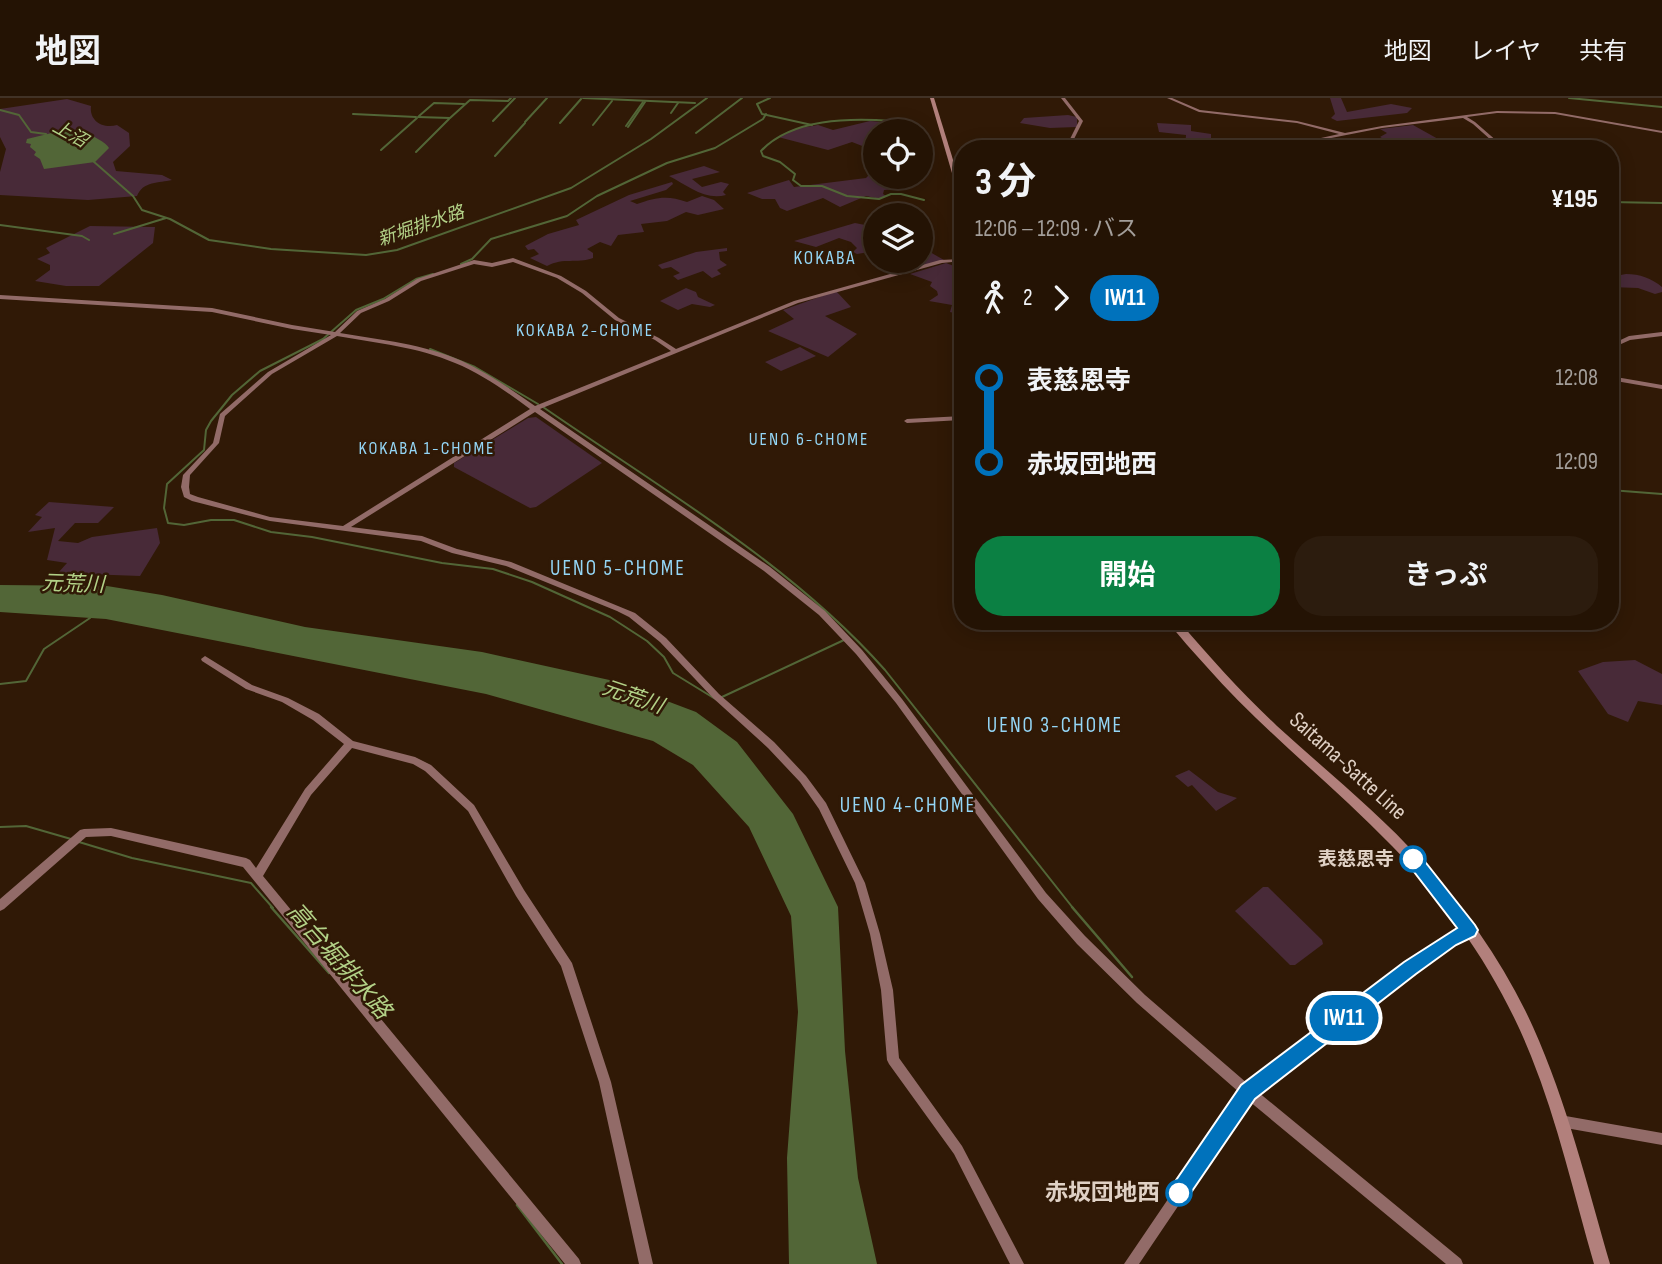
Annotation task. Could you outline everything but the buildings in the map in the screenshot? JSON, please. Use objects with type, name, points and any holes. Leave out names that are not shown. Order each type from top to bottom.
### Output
[{"type":"main road","points":[[932,98],[954,171]]},
{"type":"main road","name":"Saitama-Satte Line","points":[[1181,630],[1248,706],[1391,835],[1431,880],[1469,930],[1506,990],[1549,1085],[1602,1264]]},
{"type":"street","points":[[1063,98],[1081,121],[1072,140]]},
{"type":"street","points":[[1169,98],[1199,111],[1297,122],[1345,134]]},
{"type":"street","points":[[1293,140],[1493,112],[1534,111],[1662,132]]},
{"type":"street","points":[[1463,117],[1494,140]]},
{"type":"street","points":[[676,352],[617,319],[565,281],[508,260],[492,265],[474,262],[419,280],[387,300],[352,316],[338,334],[319,347],[278,367],[222,415],[216,443],[187,475],[187,495],[254,515],[422,539],[455,551],[508,564],[632,615],[663,640],[682,663],[771,745],[803,779],[823,806],[860,883],[875,934],[887,990],[893,1060],[958,1150],[1017,1264]]},
{"type":"street","points":[[346,527],[535,409],[824,292],[942,261],[954,260]]},
{"type":"street","points":[[0,298],[212,310],[409,346],[484,375],[767,569],[822,613],[859,652],[899,701],[1042,896],[1081,940],[1140,999],[1456,1264]]},
{"type":"street","points":[[1619,342],[1629,338],[1662,334]]},
{"type":"street","points":[[1619,380],[1662,387]]},
{"type":"street","points":[[907,421],[954,418]]},
{"type":"street","points":[[205,659],[249,687],[285,700],[316,717],[350,744],[415,761],[449,785],[471,808],[520,893],[566,963],[605,1082],[646,1264]]},
{"type":"street","points":[[257,876],[309,792],[350,744]]},
{"type":"street","points":[[0,906],[84,833],[91,831],[111,832],[246,863],[574,1264]]},
{"type":"street","points":[[1131,1264],[1248,1092],[1420,961],[1469,930]]},
{"type":"street","points":[[1560,1121],[1662,1139]]},
{"type":"shaded area","points":[[1330,98],[1341,98],[1347,112],[1391,104],[1412,108],[1407,113],[1337,121],[1331,118],[1335,114]]},
{"type":"shaded area","points":[[67,99],[91,106],[92,116],[98,123],[117,125],[129,133],[130,146],[113,162],[116,171],[162,175],[172,180],[147,185],[137,196],[88,200],[0,195],[0,172],[6,149],[0,137],[0,109]]},
{"type":"shaded area","points":[[1068,115],[1077,117],[1077,127],[1050,128],[1020,123],[1024,118]]},
{"type":"shaded area","points":[[863,123],[863,146],[852,142],[828,150],[778,137],[794,129],[818,125],[833,130]]},
{"type":"shaded area","points":[[1157,123],[1191,125],[1191,131],[1211,134],[1211,140],[1186,140],[1186,135],[1159,132]]},
{"type":"shaded area","points":[[1413,125],[1440,140],[1386,140],[1380,137],[1387,133],[1380,129]]},
{"type":"shaded area","points":[[704,166],[720,172],[692,179],[702,187],[721,182],[729,184],[723,192],[726,195],[703,194],[669,176]]},
{"type":"shaded area","points":[[863,178],[863,189],[896,189],[884,190],[883,194],[886,196],[880,199],[866,196],[840,207],[823,198],[787,211],[780,208],[775,199],[762,199],[747,193],[789,180],[794,187]]},
{"type":"shaded area","points":[[672,182],[666,190],[630,201],[637,204],[656,198],[668,198],[687,202],[702,196],[714,200],[724,209],[698,215],[686,212],[667,221],[641,224],[644,232],[618,235],[611,246],[600,242],[587,249],[593,253],[593,258],[587,260],[559,262],[547,266],[530,258],[539,254],[525,246],[548,234],[579,225],[576,220],[629,195]]},
{"type":"shaded area","points":[[855,223],[863,225],[863,253],[853,252],[857,248],[851,242],[839,238],[816,247],[794,241]]},
{"type":"shaded area","points":[[90,226],[155,227],[153,243],[99,286],[66,286],[35,281],[50,270],[50,265],[37,259],[50,253],[46,248]]},
{"type":"shaded area","points":[[727,248],[727,251],[719,252],[720,260],[727,265],[717,270],[721,274],[712,278],[703,271],[678,280],[673,276],[680,273],[671,267],[662,269],[658,265],[696,252]]},
{"type":"shaded area","points":[[933,254],[944,260],[933,263]]},
{"type":"shaded area","points":[[946,263],[954,266],[954,313],[950,312],[952,305],[929,301],[938,295],[930,286],[932,282],[910,274],[933,273],[933,267]]},
{"type":"shaded area","points":[[1626,274],[1649,279],[1662,287],[1662,292],[1655,294],[1638,288],[1619,287],[1619,275]]},
{"type":"shaded area","points":[[686,288],[715,305],[710,307],[692,304],[678,310],[660,301]]},
{"type":"shaded area","points":[[836,291],[851,307],[825,316],[857,334],[828,357],[768,331],[794,319],[783,310]]},
{"type":"shaded area","points":[[800,347],[816,356],[781,371],[765,362]]},
{"type":"shaded area","points":[[536,417],[602,463],[536,507],[530,508],[454,467],[454,463],[528,418]]},
{"type":"shaded area","points":[[49,502],[114,507],[98,523],[75,523],[58,541],[78,543],[92,537],[157,528],[160,543],[140,576],[58,573],[67,563],[47,560],[55,528],[28,532],[42,517],[35,515]]},
{"type":"shaded area","points":[[1635,660],[1662,674],[1662,705],[1638,701],[1628,722],[1608,714],[1578,671],[1603,662]]},
{"type":"shaded area","points":[[1189,770],[1218,792],[1237,798],[1216,811],[1192,785],[1188,787],[1175,776]]},
{"type":"shaded area","points":[[1263,887],[1268,887],[1322,940],[1323,944],[1295,965],[1290,965],[1235,911]]},
{"type":"water","name":"上沼","points":[[60,131],[84,131],[109,148],[95,162],[44,169],[40,159],[34,155],[36,152],[30,147],[31,144],[26,143],[27,139]]},
{"type":"water","name":"元荒川","points":[[0,585],[107,586],[162,595],[305,627],[482,652],[614,681],[696,712],[737,742],[793,814],[838,907],[845,1051],[858,1178],[877,1264],[789,1264],[787,1158],[798,1012],[791,916],[749,827],[693,765],[653,741],[486,694],[106,619],[0,612]]},
{"type":"waterway","points":[[418,117],[450,118],[470,100],[508,101],[511,98]]},
{"type":"waterway","points":[[493,121],[515,98]]},
{"type":"waterway","points":[[525,122],[547,98]]},
{"type":"waterway","points":[[583,98],[695,103]]},
{"type":"waterway","name":"新堀排水路","points":[[93,161],[133,196],[142,210],[170,219],[209,240],[271,249],[366,255],[397,250],[571,188],[651,139],[707,98]]},
{"type":"waterway","points":[[696,133],[742,98]]},
{"type":"waterway","points":[[766,115],[762,114],[757,104],[770,98]]},
{"type":"waterway","points":[[1569,98],[1662,107]]},
{"type":"waterway","points":[[560,123],[581,99]]},
{"type":"waterway","points":[[593,125],[612,101]]},
{"type":"waterway","points":[[626,126],[643,102]]},
{"type":"waterway","points":[[628,127],[645,102]]},
{"type":"waterway","points":[[419,116],[434,103],[464,104]]},
{"type":"waterway","points":[[671,113],[678,103]]},
{"type":"waterway","name":"上沼","points":[[0,110],[19,115],[31,132],[46,134]]},
{"type":"waterway","points":[[353,114],[416,117]]},
{"type":"waterway","points":[[461,264],[472,259],[491,239],[567,216],[597,196],[667,163],[715,148],[763,119],[766,115]]},
{"type":"waterway","points":[[766,115],[811,125]]},
{"type":"waterway","points":[[381,150],[417,118]]},
{"type":"waterway","points":[[416,152],[449,119]]},
{"type":"waterway","points":[[811,125],[840,120],[863,120]]},
{"type":"waterway","points":[[495,156],[525,123]]},
{"type":"waterway","points":[[811,125],[774,140],[761,151],[763,156],[780,162],[795,174],[793,180],[801,186],[822,186],[847,196],[879,199],[891,194],[901,194],[924,200]]},
{"type":"waterway","points":[[1619,202],[1662,203]]},
{"type":"waterway","points":[[114,234],[166,218]]},
{"type":"waterway","points":[[0,225],[82,236],[89,240]]},
{"type":"waterway","points":[[433,274],[416,279],[383,299],[356,310],[323,339],[260,371],[232,395],[206,430],[204,450],[167,484],[164,508],[168,523],[184,525],[211,520],[234,520],[271,532],[312,537],[442,563],[493,569],[532,582],[610,617],[647,641],[664,657],[673,673],[717,700]]},
{"type":"waterway","points":[[430,349],[475,367],[538,404]]},
{"type":"waterway","points":[[543,407],[766,561],[848,631],[885,670],[1073,908]]},
{"type":"waterway","points":[[1619,491],[1662,494]]},
{"type":"waterway","points":[[0,684],[26,681],[44,649],[90,618]]},
{"type":"waterway","points":[[722,697],[844,640]]},
{"type":"waterway","name":"高台堀排水路","points":[[0,827],[26,826],[71,839]]},
{"type":"waterway","name":"高台堀排水路","points":[[79,842],[132,858],[251,883],[273,908]]},
{"type":"waterway","name":"高台堀排水路","points":[[271,907],[329,973]]},
{"type":"waterway","points":[[1072,907],[1132,977]]},
{"type":"waterway","name":"高台堀排水路","points":[[517,1205],[562,1264]]},
{"type":"bus line","name":"IW11","points":[[1179,1193],[1248,1092],[1410,968],[1469,930],[1413,859]]},
{"type":"place","name":"表慈恩寺","points":[[1413,859]]},
{"type":"place","name":"赤坂団地西","points":[[1179,1193]]},
{"type":"district","name":"KOKABA","points":[[825,258]]},
{"type":"district","name":"KOKABA 2-CHOME","points":[[585,330]]},
{"type":"district","name":"UENO 6-CHOME","points":[[809,439]]},
{"type":"district","name":"KOKABA 1-CHOME","points":[[427,448]]},
{"type":"district","name":"UENO 5-CHOME","points":[[618,568]]},
{"type":"district","name":"UENO 3-CHOME","points":[[1055,725]]},
{"type":"district","name":"UENO 4-CHOME","points":[[908,805]]}]
